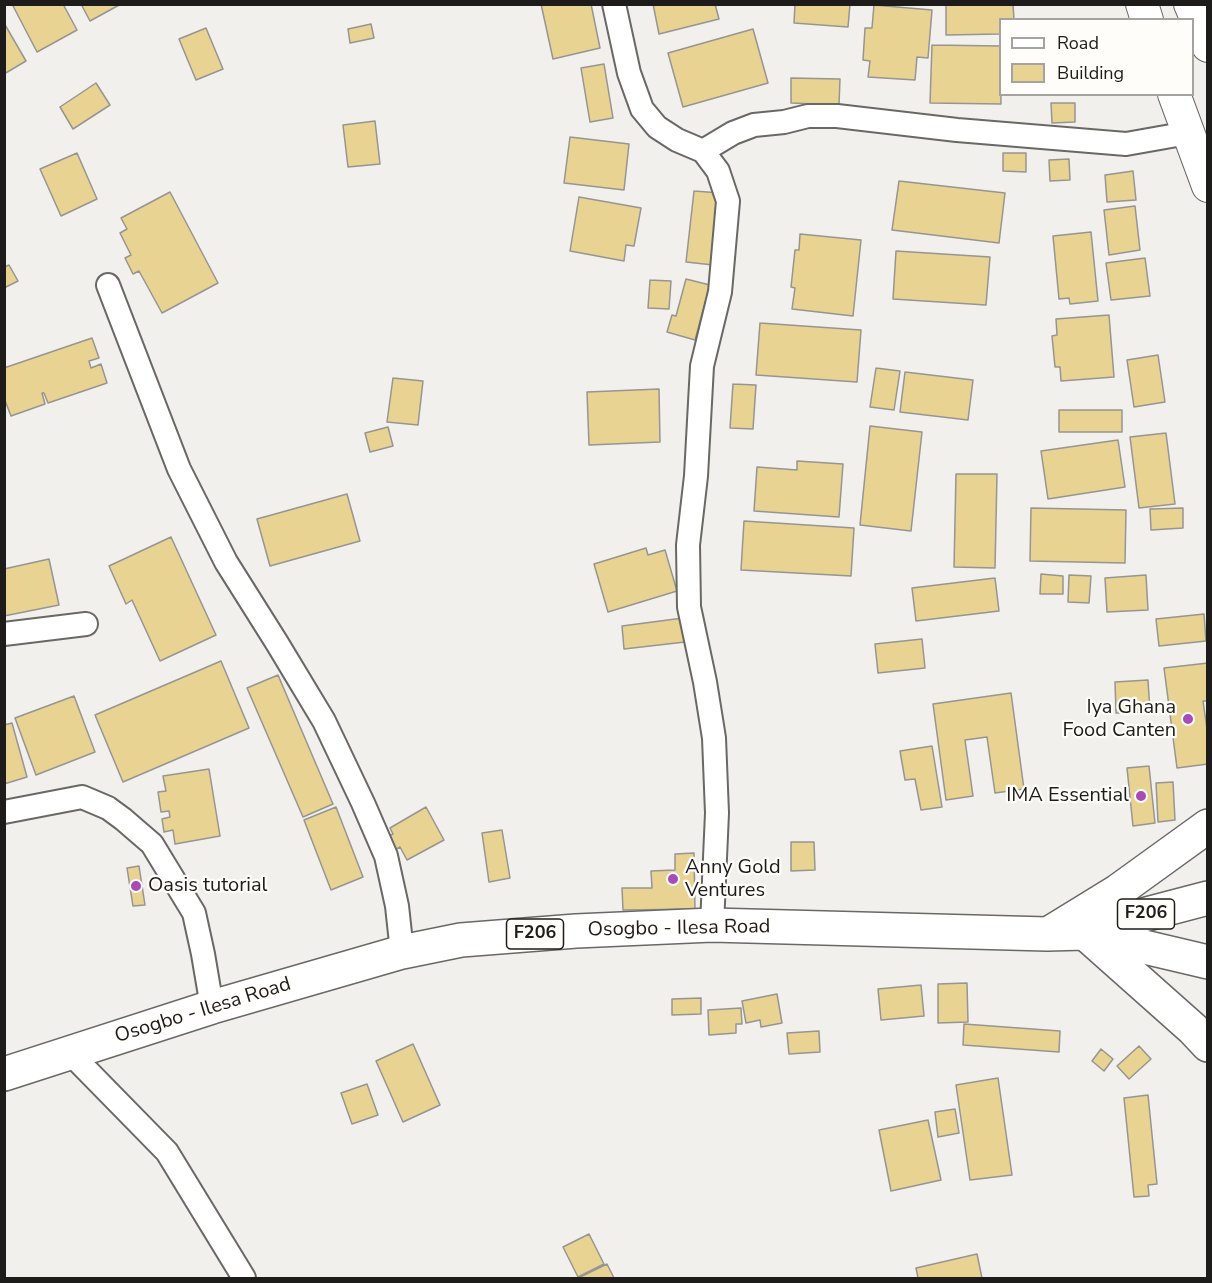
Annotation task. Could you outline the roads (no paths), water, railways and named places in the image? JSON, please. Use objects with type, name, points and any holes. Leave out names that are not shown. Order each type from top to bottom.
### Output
[{"type":"main road","points":[[1190,4],[1208,46]]},
{"type":"main road","points":[[1175,96],[1208,186]]},
{"type":"main road","points":[[1047,934],[1118,891],[1208,826]]},
{"type":"main road","name":"Osogbo - Ilesa Road","points":[[1085,933],[1208,898]]},
{"type":"main road","name":"Osogbo - Ilesa Road","points":[[4,1074],[212,1007],[402,952],[461,940],[576,931],[712,926],[1085,933],[1208,962]]},
{"type":"main road","points":[[1085,933],[1208,1045]]},
{"type":"street","points":[[614,4],[629,73],[642,109],[657,127],[677,140],[703,152],[718,171],[728,201],[720,292],[702,366],[696,476],[688,545],[689,607],[714,738],[717,813],[712,926]]},
{"type":"street","points":[[703,152],[733,133],[754,125],[783,122],[808,116],[837,116],[957,130],[1126,144],[1188,133]]},
{"type":"street","points":[[108,285],[178,470],[226,562],[324,721],[363,803],[386,856],[397,906],[402,952]]},
{"type":"street","points":[[4,634],[86,624]]},
{"type":"street","points":[[4,812],[82,797],[108,808],[152,844],[194,913],[212,1007]]},
{"type":"street","points":[[70,1053],[167,1152],[244,1278]]},
{"type":"place","name":"Iya Ghana Food Canten","points":[[1188,719]]},
{"type":"place","name":"IMA Essential","points":[[1141,796]]},
{"type":"place","name":"Anny Gold Ventures","points":[[673,879]]},
{"type":"place","name":"Oasis tutorial","points":[[136,886]]}]
